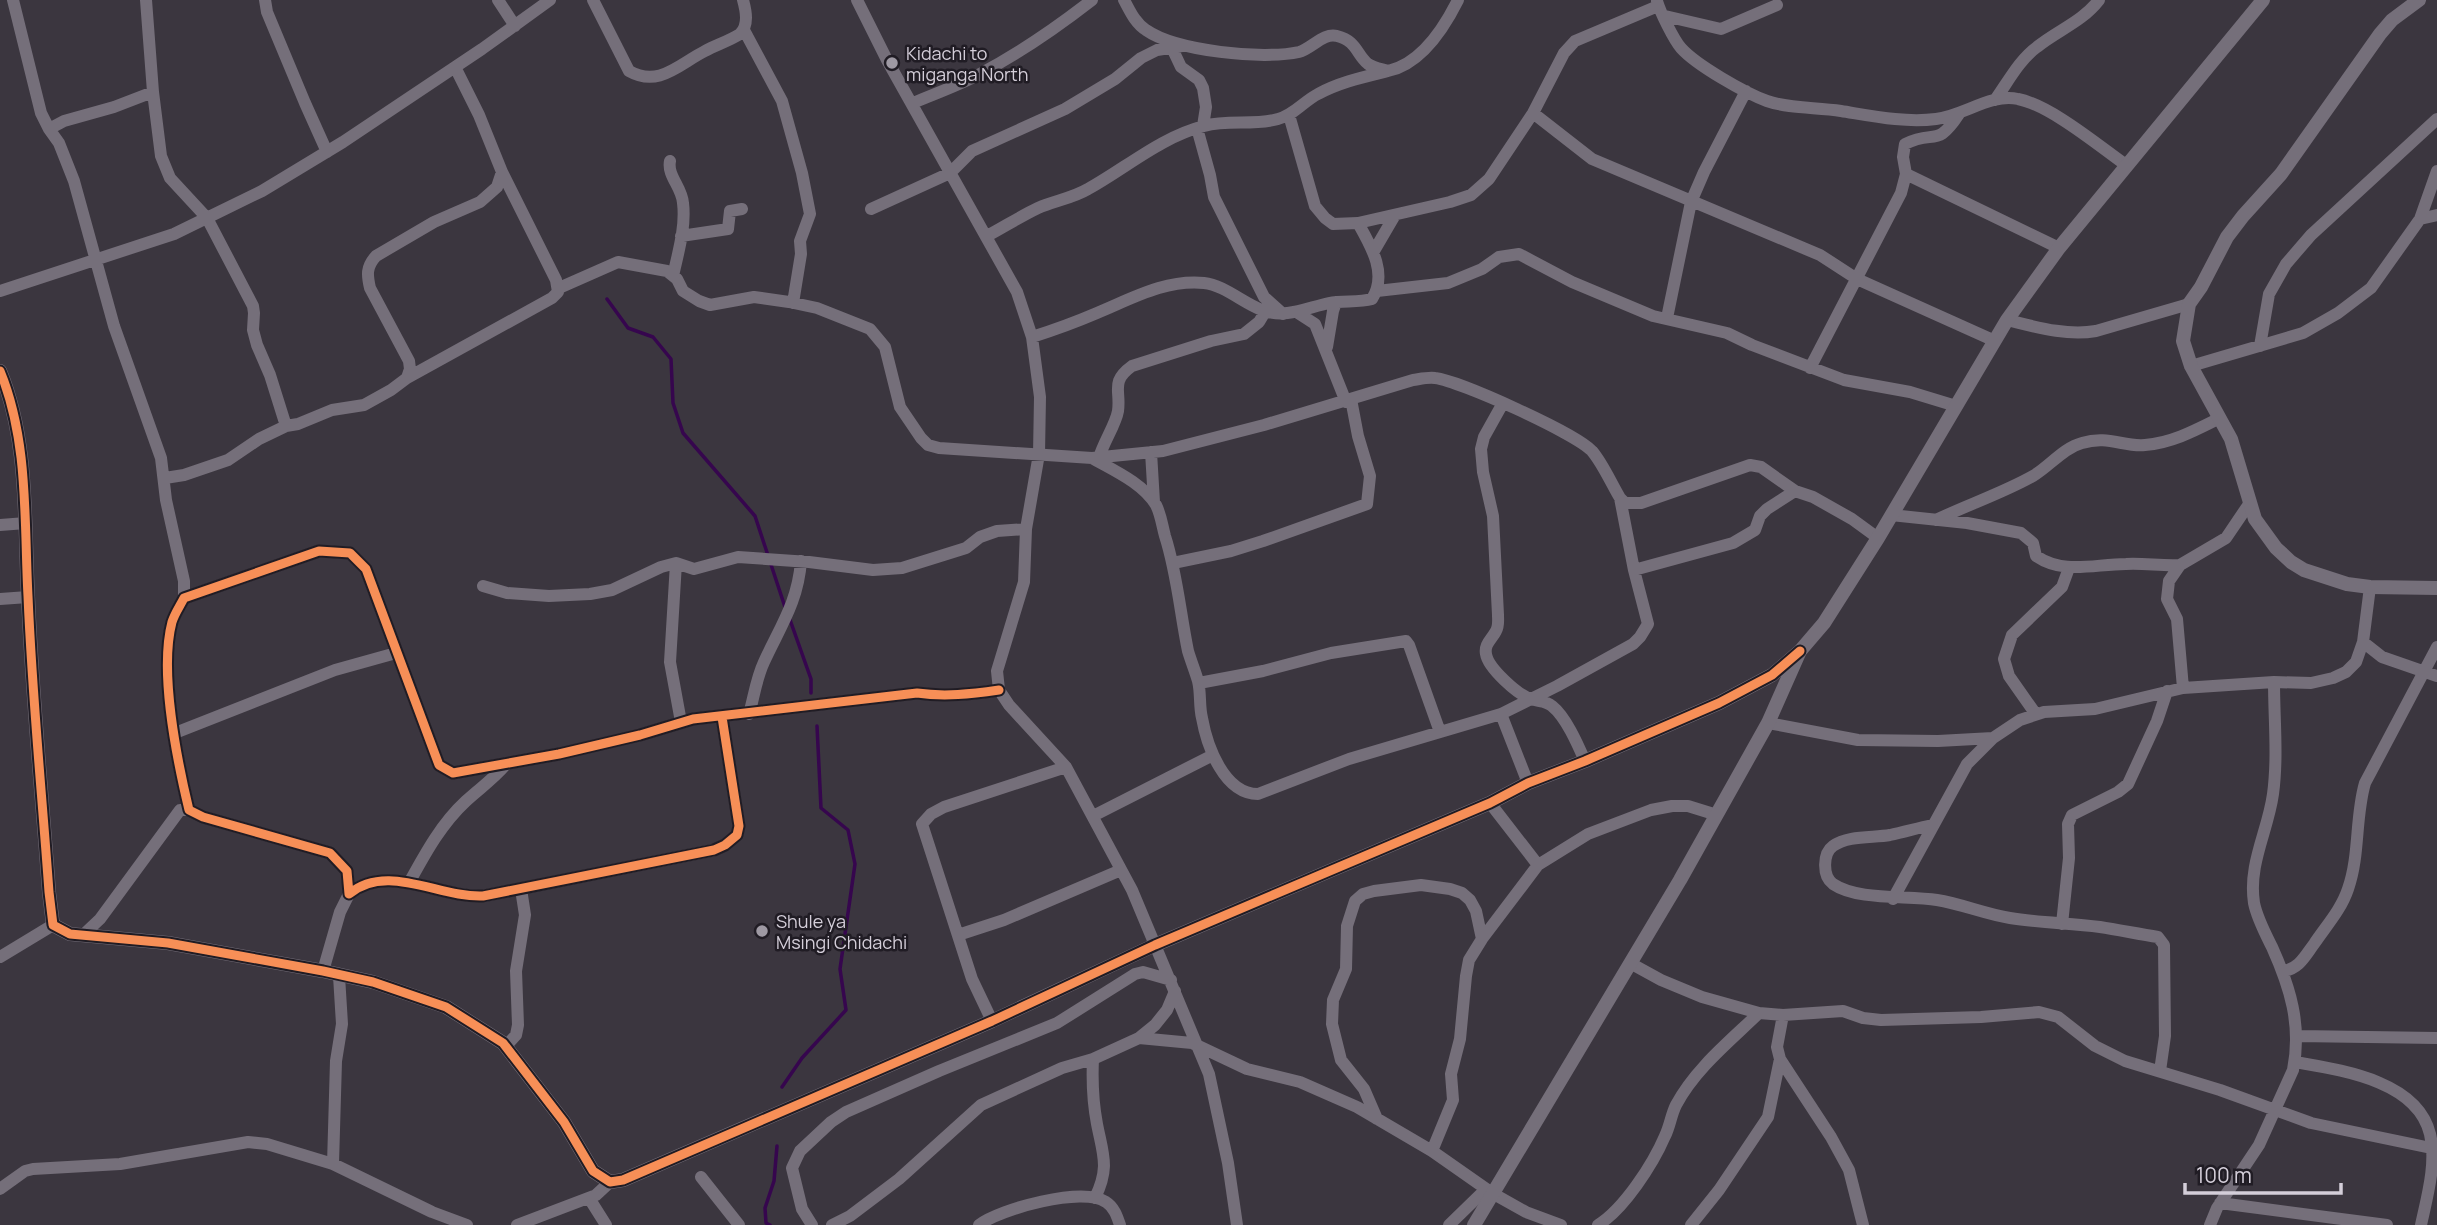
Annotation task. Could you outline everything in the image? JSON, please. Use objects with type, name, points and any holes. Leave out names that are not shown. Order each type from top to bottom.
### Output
[{"type":"street","points":[[13,0],[41,113],[59,143],[74,181],[114,326],[158,446],[165,478],[166,500],[182,572],[184,598],[174,615],[168,641],[170,697],[181,778],[189,810]]},
{"type":"street","points":[[146,0],[161,156],[170,178],[207,218],[253,306],[253,330],[257,345],[270,375],[286,426]]},
{"type":"street","points":[[265,0],[267,12],[327,152]]},
{"type":"street","points":[[498,0],[515,26]]},
{"type":"street","points":[[0,291],[174,234],[262,191],[327,152],[550,0]]},
{"type":"street","points":[[593,0],[620,56],[629,71],[639,77],[655,76],[677,69],[694,56],[736,37],[744,30]]},
{"type":"street","points":[[743,0],[746,19],[744,30],[782,101],[810,214],[800,241],[801,254],[793,303]]},
{"type":"street","points":[[857,0],[887,60],[1017,292],[1032,337],[1040,397],[1039,454],[1026,529],[1024,582],[997,671],[999,690],[1009,705],[1066,767],[1121,870],[1155,945],[1199,1047],[1211,1084],[1228,1163],[1237,1225]]},
{"type":"street","points":[[912,103],[976,76],[1010,57],[1092,0]]},
{"type":"street","points":[[1124,0],[1144,29],[1161,39],[1186,46],[1281,56],[1305,50],[1329,35],[1338,36],[1356,46],[1362,57],[1373,66],[1388,71]]},
{"type":"street","points":[[987,236],[1036,209],[1084,192],[1134,158],[1200,127],[1225,122],[1277,120],[1289,115],[1315,95],[1357,78],[1388,71],[1410,62],[1434,39],[1458,0]]},
{"type":"street","points":[[1995,100],[2026,56],[2079,21],[2099,0]]},
{"type":"street","points":[[517,1225],[596,1195],[610,1182],[623,1180],[779,1115],[1155,945],[1719,703],[1772,675],[1800,651],[1824,623],[1878,538],[2007,320],[2059,248],[2263,0]]},
{"type":"street","points":[[2419,0],[2392,20],[2379,34],[2281,174],[2227,237],[2189,304],[2183,341],[2191,366],[2220,418],[2234,450],[2249,503],[2263,532],[2276,548],[2304,570],[2347,584],[2437,588]]},
{"type":"street","points":[[1289,115],[1315,206],[1333,225],[1395,215],[1471,195],[1489,179],[1533,113],[1559,61],[1575,41],[1660,7],[1721,29],[1777,5]]},
{"type":"street","points":[[1660,7],[1679,47],[1746,91],[1768,101],[1873,116],[1926,120],[1959,114],[1995,100],[2009,97],[2021,99],[2061,118],[2126,165]]},
{"type":"street","points":[[871,209],[950,173],[972,151],[1065,109],[1115,79],[1141,58],[1157,50],[1186,46]]},
{"type":"street","points":[[1172,48],[1181,67],[1199,80],[1203,88],[1206,107],[1200,127],[1214,197],[1264,297],[1283,314]]},
{"type":"street","points":[[1357,78],[1362,57]]},
{"type":"street","points":[[455,67],[502,172],[559,288]]},
{"type":"street","points":[[1667,318],[1691,202],[1746,91]]},
{"type":"street","points":[[49,129],[64,121],[114,107],[153,92]]},
{"type":"street","points":[[1533,113],[1592,159],[1820,255],[1857,279],[1995,341]]},
{"type":"street","points":[[1810,368],[1901,193],[1906,174],[1903,157],[1905,144],[1948,132],[1959,114]]},
{"type":"street","points":[[2260,346],[2269,293],[2286,264],[2311,234],[2437,119]]},
{"type":"street","points":[[670,160],[668,169],[683,201],[681,236],[673,276]]},
{"type":"street","points":[[2191,366],[2303,333],[2338,313],[2371,288],[2420,219],[2437,171]]},
{"type":"street","points":[[407,378],[410,361],[370,288],[368,276],[371,262],[376,256],[434,222],[480,202],[497,187],[502,172]]},
{"type":"street","points":[[1906,174],[2059,248]]},
{"type":"street","points":[[681,236],[727,229],[730,211],[743,209]]},
{"type":"street","points":[[1374,251],[1395,215]]},
{"type":"street","points":[[2420,219],[2437,215]]},
{"type":"street","points":[[1032,337],[1153,289],[1176,285],[1204,283],[1222,288],[1265,312],[1283,314],[1298,313],[1336,302],[1372,299],[1379,280],[1374,251],[1358,223]]},
{"type":"street","points":[[1377,291],[1448,283],[1499,257],[1519,254],[1572,282],[1653,316],[1727,333],[1844,380],[1910,392],[1956,406]]},
{"type":"street","points":[[165,478],[184,475],[228,460],[259,439],[286,426],[332,410],[364,405],[407,378],[552,298],[559,288],[618,262],[667,271],[683,291],[699,302],[710,305],[754,297],[817,308],[870,329],[885,347],[900,407],[928,445],[950,449],[1095,458],[1151,453],[1264,425],[1413,380],[1434,377],[1458,383],[1503,403],[1583,444],[1598,460],[1625,503],[1642,503],[1750,465],[1760,467],[1795,491],[1813,496],[1878,538]]},
{"type":"street","points":[[1326,351],[1336,302]]},
{"type":"street","points":[[2007,320],[2081,333],[2189,304]]},
{"type":"street","points":[[1095,458],[1118,411],[1117,384],[1126,370],[1142,362],[1244,334],[1259,322],[1265,312]]},
{"type":"street","points":[[1173,563],[1231,551],[1367,504],[1370,476],[1349,401],[1315,324],[1298,313]]},
{"type":"street","points":[[0,371],[15,418],[26,523],[28,597],[48,892],[53,925],[59,930],[82,936],[168,943],[323,971],[373,982],[446,1007],[506,1046],[564,1122],[593,1171],[610,1182]]},
{"type":"street","points":[[1503,403],[1484,437],[1481,449],[1493,516],[1498,615],[1498,627],[1485,646],[1485,653],[1487,660],[1501,677],[1530,699],[1545,701],[1554,707],[1585,761]]},
{"type":"street","points":[[1936,520],[2032,477],[2063,452],[2081,443],[2109,439],[2143,446],[2178,438],[2220,418]]},
{"type":"street","points":[[1151,453],[1154,502]]},
{"type":"street","points":[[1095,458],[1122,475],[1154,502],[1161,514],[1189,651],[1199,683],[1201,718],[1213,755],[1232,783],[1248,794],[1258,794],[1349,759],[1501,714],[1594,666],[1640,638],[1648,624],[1620,498]]},
{"type":"street","points":[[1634,570],[1740,539],[1755,530],[1760,516],[1767,509],[1795,491]]},
{"type":"street","points":[[2183,688],[2177,620],[2168,599],[2169,581],[2180,565],[2226,538],[2249,503]]},
{"type":"street","points":[[1891,515],[2021,533],[2033,543],[2036,556],[2043,561],[2069,568],[2130,563],[2180,565]]},
{"type":"street","points":[[0,525],[26,523]]},
{"type":"street","points":[[483,586],[507,593],[550,596],[590,594],[612,590],[661,567],[676,563],[694,569],[738,557],[873,570],[902,568],[965,548],[981,537],[997,531],[1026,529]]},
{"type":"street","points":[[184,598],[319,551],[351,553],[366,569],[439,765],[453,773],[640,735],[681,722],[917,693],[962,696],[999,690]]},
{"type":"street","points":[[749,714],[759,675],[792,606],[801,561]]},
{"type":"street","points":[[676,563],[670,662],[681,722]]},
{"type":"street","points":[[2035,713],[2009,676],[2004,659],[2012,635],[2062,587],[2069,568]]},
{"type":"street","points":[[1893,899],[1967,764],[1993,738],[2020,720],[2035,713],[2055,710],[2081,711],[2183,688],[2273,682],[2311,683],[2333,678],[2356,663],[2363,642],[2370,587]]},
{"type":"street","points":[[0,598],[28,597]]},
{"type":"street","points":[[1199,683],[1263,671],[1331,653],[1406,641],[1440,732]]},
{"type":"street","points":[[2363,642],[2382,657],[2437,676]]},
{"type":"street","points":[[2283,971],[2294,967],[2306,957],[2341,905],[2353,871],[2361,795],[2365,783],[2437,647]]},
{"type":"street","points":[[1475,1224],[1489,1191],[1630,963],[1717,815],[1768,723],[1800,651]]},
{"type":"street","points":[[175,733],[335,670],[396,653]]},
{"type":"street","points":[[2210,1225],[2221,1203],[2259,1145],[2295,1062],[2297,1036],[2292,997],[2256,914],[2253,890],[2255,860],[2274,790],[2273,682]]},
{"type":"street","points":[[2062,924],[2069,858],[2068,824],[2072,815],[2118,792],[2128,783],[2157,721],[2167,691]]},
{"type":"street","points":[[1501,714],[1528,783]]},
{"type":"street","points":[[323,971],[340,912],[349,894],[357,887],[379,880],[409,883],[469,897],[714,850],[725,845],[737,835],[739,826],[722,717]]},
{"type":"street","points":[[1768,723],[1858,740],[1938,741],[1993,738]]},
{"type":"street","points":[[1093,816],[1213,755]]},
{"type":"street","points":[[409,883],[438,832],[465,801],[495,777],[507,763]]},
{"type":"street","points":[[992,1021],[972,979],[922,824],[931,814],[944,807],[1066,767]]},
{"type":"street","points":[[1490,803],[1538,865]]},
{"type":"street","points":[[1432,1151],[1453,1101],[1451,1074],[1461,1039],[1469,960],[1538,865],[1588,834],[1651,810],[1688,806],[1717,815]]},
{"type":"street","points":[[82,936],[100,919],[180,810],[189,810],[203,817],[330,853],[347,871],[349,894]]},
{"type":"street","points":[[1932,825],[1835,844],[1828,850],[1828,878],[1833,884],[1857,892],[1893,899],[1903,897],[1939,900],[2008,918],[2158,937],[2164,945],[2165,1036],[2160,1071]]},
{"type":"street","points":[[958,935],[1004,920],[1121,870]]},
{"type":"street","points":[[1377,1119],[1364,1089],[1341,1060],[1332,1024],[1333,1000],[1346,969],[1347,926],[1356,901],[1363,894],[1374,891],[1421,885],[1450,889],[1462,893],[1470,900],[1476,911],[1482,939]]},
{"type":"street","points":[[506,1046],[516,1035],[518,1025],[516,971],[525,915],[521,889]]},
{"type":"street","points":[[0,957],[53,925]]},
{"type":"street","points":[[1630,963],[1661,980],[1702,997],[1759,1013],[1783,1015],[1843,1011],[1863,1018],[1881,1020],[1972,1018],[2039,1012],[2057,1017],[2095,1046],[2114,1055],[2276,1109],[2311,1124],[2431,1148]]},
{"type":"street","points":[[813,1225],[802,1209],[792,1168],[800,1151],[846,1112],[1058,1023],[1135,974],[1143,972],[1173,986]]},
{"type":"street","points":[[333,1164],[336,1061],[342,1024],[339,976]]},
{"type":"street","points":[[832,1225],[849,1216],[899,1179],[981,1105],[1062,1068],[1093,1059],[1139,1038],[1155,1025],[1167,1010],[1173,986]]},
{"type":"street","points":[[1598,1225],[1626,1200],[1629,1192],[1646,1172],[1665,1136],[1676,1105],[1707,1063],[1759,1013]]},
{"type":"street","points":[[1783,1015],[1777,1047],[1780,1059],[1849,1170],[1863,1225]]},
{"type":"street","points":[[2297,1036],[2437,1038]]},
{"type":"street","points":[[1139,1038],[1184,1041],[1213,1051],[1247,1069],[1300,1082],[1377,1119],[1526,1212],[1561,1225]]},
{"type":"street","points":[[1093,1059],[1095,1112],[1105,1167],[1104,1180],[1095,1198]]},
{"type":"street","points":[[1691,1225],[1731,1173],[1768,1117],[1780,1059]]},
{"type":"street","points":[[2295,1062],[2358,1074],[2390,1088],[2407,1099],[2426,1121],[2431,1148],[2429,1180],[2421,1225]]},
{"type":"street","points":[[0,1189],[33,1168],[120,1164],[235,1143],[267,1144],[333,1164],[432,1212],[467,1225]]},
{"type":"street","points":[[701,1177],[739,1225]]},
{"type":"street","points":[[1449,1225],[1489,1191]]},
{"type":"street","points":[[589,1198],[606,1225]]},
{"type":"street","points":[[979,1225],[996,1215],[1041,1202],[1068,1198],[1095,1198],[1108,1203],[1120,1225]]},
{"type":"street","points":[[2221,1203],[2387,1225]]},
{"type":"waterway","points":[[607,299],[628,328],[653,337],[671,359],[673,403],[683,433],[755,516],[785,607]]},
{"type":"waterway","points":[[789,617],[811,679],[811,693]]},
{"type":"waterway","points":[[782,1087],[802,1058],[846,1010],[840,969],[855,864],[848,830],[821,808],[817,726]]},
{"type":"waterway","points":[[770,1225],[766,1223],[765,1208],[774,1181],[777,1146]]},
{"type":"cycle path","points":[[0,371],[16,425],[21,453],[32,670],[53,925],[70,934],[168,943],[323,971],[373,982],[446,1007],[503,1043],[564,1122],[593,1171],[610,1182],[623,1180],[992,1021],[1155,945],[1719,703],[1772,675],[1800,651]]},
{"type":"cycle path","points":[[722,717],[739,826],[737,835],[725,845],[714,850],[483,896],[396,881],[364,885],[349,894],[347,871],[330,853],[203,817],[189,810],[171,716],[167,665],[172,622],[184,598],[319,551],[350,553],[366,569],[439,765],[453,773],[559,754],[693,719],[917,693],[938,695],[999,690]]},
{"type":"place","name":"Kidachi to miganga North","points":[[892,63]]},
{"type":"place","name":"Shule ya Msingi Chidachi","points":[[762,931]]}]
